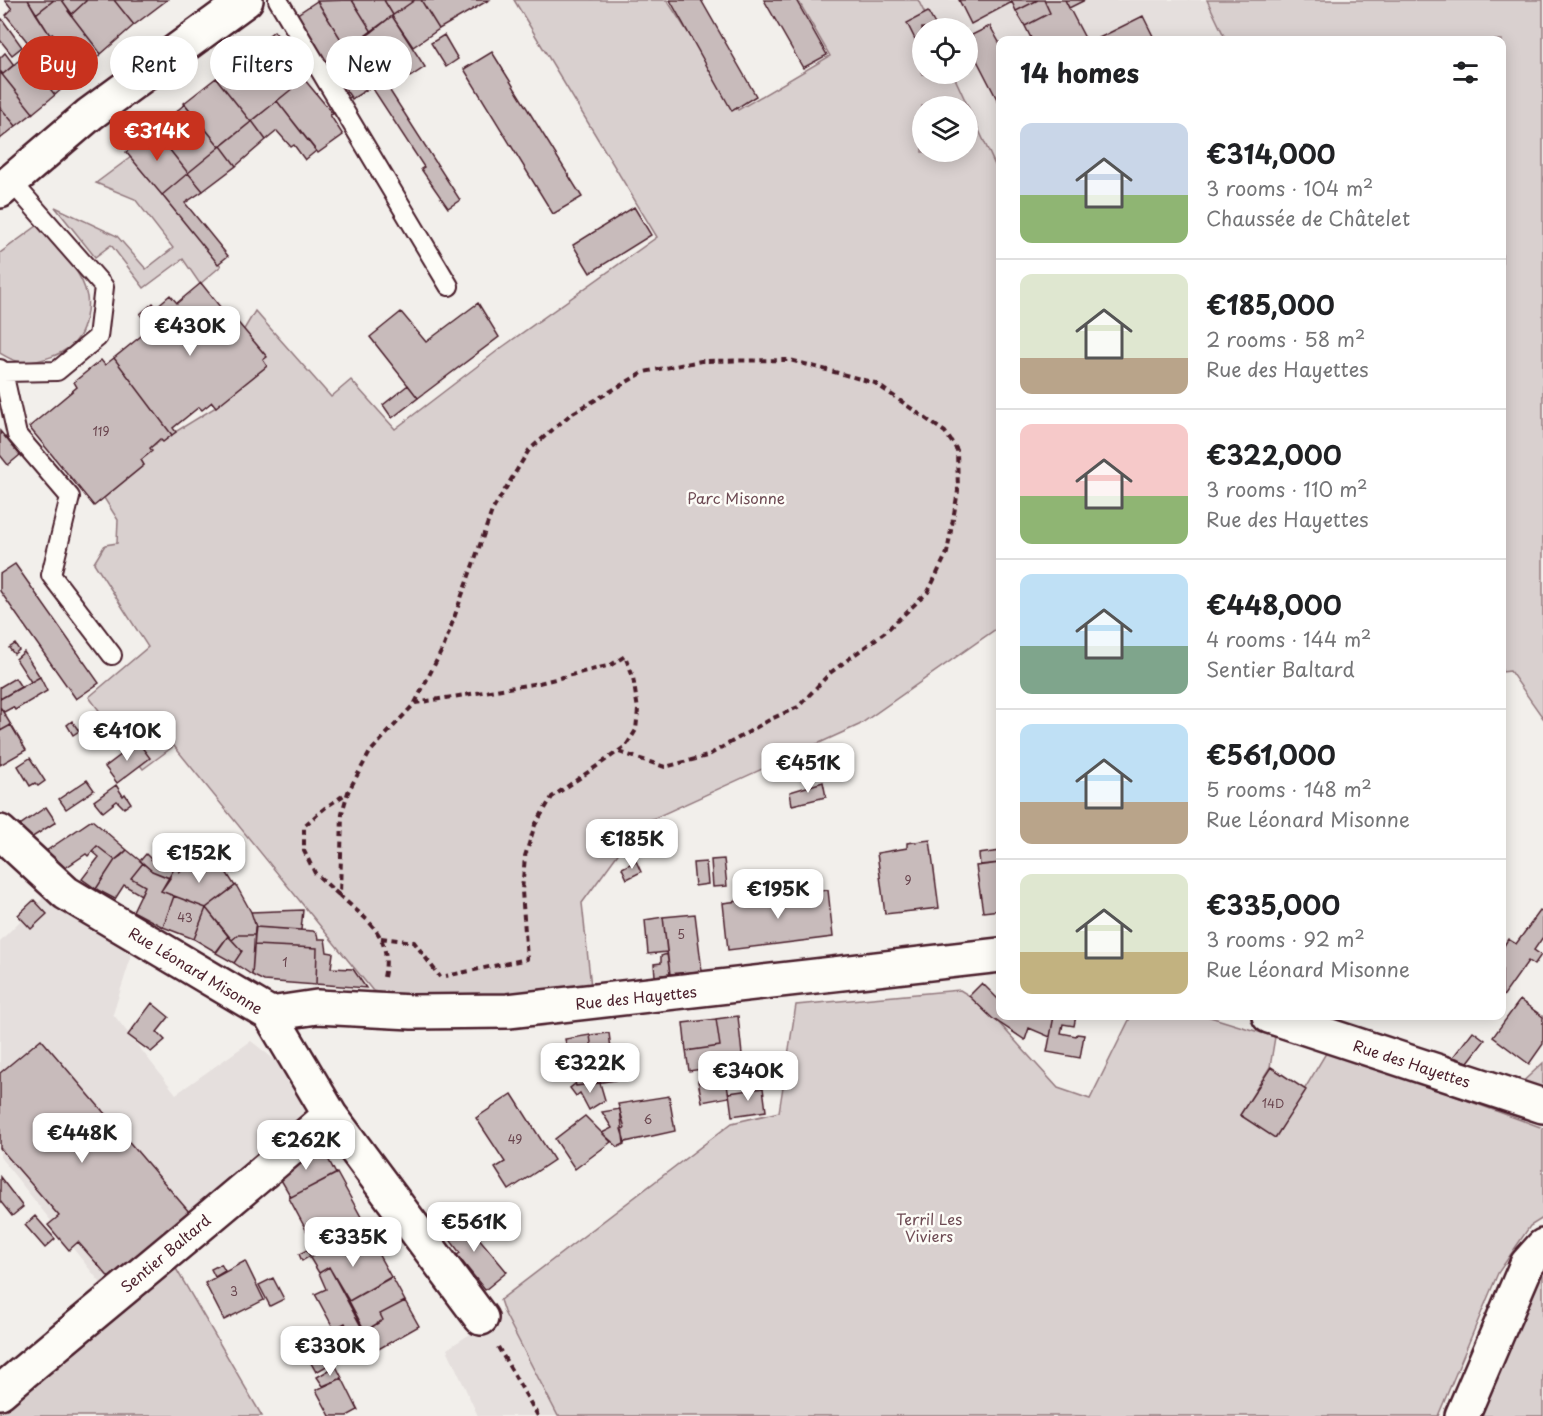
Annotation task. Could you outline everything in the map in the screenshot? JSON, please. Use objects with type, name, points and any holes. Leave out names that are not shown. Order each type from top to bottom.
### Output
[{"type":"street","points":[[6,186],[90,114],[246,0]]},
{"type":"street","name":"Rue Léonard Misonne","points":[[0,832],[66,893],[270,1014],[330,1115],[481,1318]]},
{"type":"street","name":"Rue des Hayettes","points":[[270,1014],[317,1007],[412,1012],[508,1011],[996,955]]},
{"type":"street","name":"Rue des Hayettes","points":[[1286,1020],[1543,1106]]},
{"type":"street","name":"Sentier Baltard","points":[[0,1392],[271,1167],[330,1115]]},
{"type":"street","points":[[1462,1416],[1527,1264],[1543,1246]]},
{"type":"lane","points":[[278,0],[449,286]]},
{"type":"lane","points":[[6,186],[104,287],[98,337],[57,371],[2,371],[17,435],[70,497],[51,574],[112,655]]},
{"type":"path","points":[[340,896],[342,813],[348,792],[370,752],[415,703],[444,646],[492,511],[529,450],[571,414],[644,372],[701,361],[790,360],[875,384],[945,432],[957,450],[958,491],[947,553],[928,592],[885,632],[830,673],[798,707],[771,719],[707,756],[665,767],[619,752]]},
{"type":"path","points":[[381,938],[414,942],[441,979],[450,974],[527,959],[522,891],[525,856],[535,825],[552,796],[626,746],[636,730],[638,710],[633,677],[625,656],[611,665],[539,683],[415,703]]},
{"type":"path","points":[[348,792],[304,826],[304,851],[315,873],[377,929],[388,963],[377,1010]]},
{"type":"path","points":[[481,1318],[538,1416]]},
{"type":"shaded area","points":[[918,0],[1207,0],[1224,36],[996,36],[996,167],[978,128],[978,96],[963,96],[958,84],[978,84],[978,18],[927,18]]},
{"type":"shaded area","points":[[43,898],[132,954],[113,1014],[176,1094],[251,1041],[289,1071],[310,1107],[302,1140],[107,1291],[0,1157],[0,941]]},
{"type":"shaded area","points":[[504,1312],[558,1416],[478,1416],[447,1349]]},
{"type":"green space","name":"Parc Misonne","points":[[514,0],[667,0],[738,110],[830,56],[798,0],[918,0],[927,18],[912,18],[912,84],[958,84],[963,96],[912,96],[912,162],[978,162],[978,129],[996,167],[996,629],[859,725],[639,825],[582,903],[591,987],[581,995],[423,1002],[373,991],[174,746],[143,769],[89,697],[148,647],[94,563],[105,545],[117,543],[118,520],[104,498],[144,465],[141,460],[151,451],[149,448],[216,407],[243,331],[255,311],[331,397],[351,380],[395,429],[501,348],[657,237]]},
{"type":"green space","points":[[1207,0],[1543,0],[1543,718],[1510,671],[1506,672],[1506,36],[1224,36]]},
{"type":"green space","points":[[131,157],[221,266],[200,284],[183,259],[144,288],[111,245],[95,257],[55,207],[117,236],[146,269],[173,248],[135,199],[96,183]]},
{"type":"green space","points":[[37,226],[67,258],[80,277],[87,297],[87,312],[81,333],[68,348],[42,360],[24,362],[10,359],[0,353],[0,253]]},
{"type":"green space","name":"Terril Les Viviers","points":[[960,990],[970,996],[998,1022],[1058,1088],[1090,1099],[1129,1020],[1220,1020],[1275,1037],[1270,1067],[1240,1115],[1276,1137],[1326,1053],[1345,1056],[1543,1128],[1543,1218],[1530,1226],[1498,1273],[1438,1416],[558,1416],[500,1300],[732,1123],[779,1112],[796,1005]]},
{"type":"green space","points":[[1543,1063],[1543,1097],[1517,1087]]},
{"type":"green space","points":[[1543,1248],[1543,1416],[1451,1416]]},
{"type":"green space","points":[[171,1260],[262,1416],[0,1416],[0,1397]]},
{"type":"building","points":[[5,0],[28,0],[50,35],[23,36],[6,15],[12,9]]},
{"type":"building","points":[[28,0],[54,0],[36,14]]},
{"type":"building","points":[[54,0],[62,0],[87,36],[50,35],[36,14]]},
{"type":"building","points":[[62,0],[87,0],[72,14]]},
{"type":"building","points":[[87,0],[114,0],[134,25],[121,36],[110,36],[110,46],[101,54],[98,50],[98,36],[87,36],[69,10],[72,14]]},
{"type":"building","points":[[114,0],[167,0],[134,25]]},
{"type":"building","points":[[352,0],[372,32],[366,36],[339,36],[317,1]]},
{"type":"building","points":[[352,0],[384,0],[393,15],[372,32]]},
{"type":"building","points":[[384,0],[415,0],[393,15]]},
{"type":"building","points":[[415,0],[421,0],[439,29],[413,47],[412,36],[406,36],[392,16]]},
{"type":"building","points":[[421,0],[489,0],[439,29]]},
{"type":"building","points":[[670,0],[701,0],[756,96],[732,111]]},
{"type":"building","points":[[764,0],[796,0],[827,55],[803,68]]},
{"type":"building","points":[[959,0],[1038,0],[1016,11],[1012,2],[978,20],[978,18],[968,18]]},
{"type":"building","points":[[1038,0],[1044,0],[1050,13],[1025,26],[1016,11]]},
{"type":"building","points":[[1044,0],[1065,0],[1084,36],[1030,36],[1025,26],[1050,13]]},
{"type":"building","points":[[1065,0],[1085,0],[1069,8]]},
{"type":"building","points":[[317,1],[339,36],[326,36],[326,65],[324,66],[314,50],[314,36],[305,36],[293,17]]},
{"type":"building","points":[[928,12],[931,18],[917,18]]},
{"type":"building","points":[[392,16],[405,36],[365,36]]},
{"type":"building","points":[[1143,16],[1153,36],[1103,36]]},
{"type":"building","points":[[2,19],[18,41],[18,50],[12,55],[0,40],[0,21]]},
{"type":"building","points":[[912,20],[912,33],[907,23]]},
{"type":"building","points":[[990,26],[996,37],[996,97],[978,62],[978,32]]},
{"type":"building","points":[[274,31],[278,36],[268,36]]},
{"type":"building","points":[[444,35],[458,59],[446,67],[431,43]]},
{"type":"building","points":[[412,47],[425,67],[412,76]]},
{"type":"building","points":[[492,52],[582,197],[553,214],[464,69]]},
{"type":"building","points":[[5,53],[14,65],[3,74],[0,71],[0,58]]},
{"type":"building","points":[[18,61],[18,90],[51,90],[55,95],[33,113],[0,72],[3,74]]},
{"type":"building","points":[[0,72],[33,113],[16,126],[0,107]]},
{"type":"building","points":[[210,83],[210,90],[226,90],[251,122],[220,147],[184,103]]},
{"type":"building","points":[[51,90],[61,90],[55,95]]},
{"type":"building","points":[[226,90],[290,90],[251,122]]},
{"type":"building","points":[[290,90],[313,90],[333,114],[330,115],[343,135],[318,153],[277,101]]},
{"type":"building","points":[[346,90],[366,90],[352,99]]},
{"type":"building","points":[[374,90],[389,90],[460,200],[448,208],[421,169],[424,167]]},
{"type":"building","points":[[277,101],[316,151],[305,160],[294,145],[291,147],[277,131],[266,140],[252,121]]},
{"type":"building","points":[[185,104],[220,147],[188,173],[154,130]]},
{"type":"building","points":[[0,107],[16,126],[0,139]]},
{"type":"building","points":[[252,121],[266,140],[236,166],[221,146]]},
{"type":"building","points":[[154,130],[188,173],[162,195],[126,152]]},
{"type":"building","points":[[221,146],[236,166],[203,191],[188,173]]},
{"type":"building","points":[[188,173],[203,191],[185,203],[228,256],[218,264],[162,195]]},
{"type":"building","points":[[634,207],[651,235],[590,273],[573,245]]},
{"type":"building","points":[[201,283],[232,322],[235,319],[267,357],[263,360],[267,366],[216,407],[212,402],[202,410],[199,407],[173,428],[176,432],[172,435],[114,358],[151,328],[140,314],[153,303],[156,307],[170,295],[177,303]]},
{"type":"building","points":[[478,303],[499,337],[418,398],[370,337],[401,312],[426,342]]},
{"type":"building","points":[[114,358],[172,435],[163,442],[160,439],[150,448],[152,451],[141,460],[144,465],[94,506],[29,427],[77,387],[74,382],[101,360],[105,365]]},
{"type":"building","points":[[408,385],[418,398],[392,418],[383,405]]},
{"type":"building","points":[[0,431],[20,455],[8,465],[0,455]]},
{"type":"building","points":[[15,564],[99,683],[76,699],[0,591],[0,574]]},
{"type":"building","points":[[15,644],[19,650],[14,654],[9,648]]},
{"type":"building","points":[[24,652],[40,677],[31,682],[16,659]]},
{"type":"building","points":[[40,677],[47,691],[15,710],[13,707],[4,712],[0,707],[0,699]]},
{"type":"building","points":[[15,678],[21,687],[0,699],[0,687]]},
{"type":"building","points":[[0,707],[11,725],[0,731]]},
{"type":"building","points":[[72,721],[79,731],[73,735],[67,725]]},
{"type":"building","points":[[11,725],[26,750],[0,765],[0,731]]},
{"type":"building","points":[[138,742],[150,758],[117,783],[105,767]]},
{"type":"building","points":[[30,758],[45,781],[38,786],[35,783],[30,786],[18,766]]},
{"type":"building","points":[[87,780],[94,790],[66,809],[59,799]]},
{"type":"building","points":[[823,782],[826,797],[792,805],[790,792]]},
{"type":"building","points":[[116,785],[131,803],[124,808],[117,801],[103,812],[94,801]]},
{"type":"building","points":[[46,807],[56,822],[31,838],[20,825]]},
{"type":"building","points":[[92,820],[127,850],[121,856],[115,860],[97,846],[88,856],[86,854],[65,868],[46,851]]},
{"type":"building","points":[[930,840],[939,908],[885,914],[877,853],[907,848],[907,843]]},
{"type":"building","points":[[97,846],[115,860],[96,889],[82,879],[99,857],[92,851]]},
{"type":"building","points":[[162,847],[175,867],[169,878],[152,871],[140,861],[146,854],[152,860]]},
{"type":"building","points":[[127,850],[143,863],[131,878],[145,886],[141,895],[124,885],[115,899],[96,889],[115,860]]},
{"type":"building","points":[[996,852],[996,863],[980,865],[979,854]]},
{"type":"building","points":[[724,859],[727,886],[713,887],[711,860]]},
{"type":"building","points":[[210,861],[217,871],[223,867],[235,886],[206,908],[161,891],[175,867],[180,872],[194,862],[199,868]]},
{"type":"building","points":[[636,861],[641,872],[627,879],[622,868]]},
{"type":"building","points":[[706,862],[708,884],[695,886],[693,863]]},
{"type":"building","points":[[143,863],[152,871],[170,878],[161,891],[174,896],[163,927],[133,911],[145,886],[131,878]]},
{"type":"building","points":[[996,864],[996,910],[983,912],[976,866]]},
{"type":"building","points":[[236,885],[251,912],[256,927],[255,935],[238,935],[232,940],[206,908]]},
{"type":"building","points":[[828,890],[833,937],[728,950],[723,903]]},
{"type":"building","points":[[174,896],[206,908],[194,939],[163,927]]},
{"type":"building","points":[[34,900],[47,914],[31,929],[18,915]]},
{"type":"building","points":[[206,908],[228,936],[216,952],[194,939]]},
{"type":"building","points":[[303,910],[301,930],[256,927],[251,912]]},
{"type":"building","points":[[1540,911],[1543,913],[1543,937],[1534,950],[1541,955],[1534,965],[1528,961],[1506,992],[1506,942],[1508,939],[1516,944]]},
{"type":"building","points":[[695,914],[702,971],[670,974],[663,917]]},
{"type":"building","points":[[663,917],[667,952],[648,954],[645,920]]},
{"type":"building","points":[[255,927],[313,931],[317,934],[318,939],[325,939],[327,952],[333,953],[331,968],[353,969],[366,988],[316,984],[317,948],[254,945]]},
{"type":"building","points":[[238,935],[255,935],[252,975],[234,963],[242,951],[232,940]]},
{"type":"building","points":[[228,936],[242,951],[234,963],[216,953]]},
{"type":"building","points":[[254,945],[317,948],[316,985],[264,981],[252,975]]},
{"type":"building","points":[[667,954],[670,974],[655,976],[654,964],[661,963],[661,956]]},
{"type":"building","points":[[982,983],[996,997],[996,1020],[1053,1020],[1050,1037],[1029,1028],[1025,1040],[992,1018],[969,996]]},
{"type":"building","points":[[1520,1000],[1543,1017],[1543,1044],[1529,1064],[1493,1037]]},
{"type":"building","points":[[152,1003],[169,1017],[157,1032],[165,1040],[151,1052],[128,1035]]},
{"type":"building","points":[[738,1016],[743,1064],[724,1067],[729,1097],[702,1102],[698,1081],[703,1080],[702,1069],[689,1071],[686,1051],[720,1046],[716,1019]]},
{"type":"building","points":[[716,1019],[720,1046],[686,1051],[683,1023]]},
{"type":"building","points":[[1053,1020],[1075,1020],[1074,1026],[1063,1024],[1061,1033],[1084,1035],[1080,1058],[1047,1052]]},
{"type":"building","points":[[1473,1031],[1485,1040],[1468,1062],[1453,1057]]},
{"type":"building","points":[[609,1033],[615,1080],[596,1083],[590,1035]]},
{"type":"building","points":[[590,1035],[596,1083],[576,1086],[565,1039]]},
{"type":"building","points":[[41,1039],[190,1213],[112,1281],[78,1242],[69,1250],[48,1225],[59,1216],[0,1148],[0,1073]]},
{"type":"building","points":[[1271,1067],[1306,1090],[1275,1138],[1240,1115]]},
{"type":"building","points":[[600,1083],[605,1100],[589,1110],[580,1093],[576,1096],[570,1088],[575,1084],[576,1086]]},
{"type":"building","points":[[763,1088],[766,1111],[732,1116],[729,1093]]},
{"type":"building","points":[[512,1094],[554,1160],[509,1190],[495,1168],[505,1162],[476,1118]]},
{"type":"building","points":[[669,1096],[675,1131],[625,1142],[621,1129],[625,1128],[618,1104]]},
{"type":"building","points":[[620,1109],[624,1144],[618,1147],[602,1133],[612,1128],[602,1112]]},
{"type":"building","points":[[585,1116],[611,1142],[575,1169],[555,1139]]},
{"type":"building","points":[[313,1145],[324,1151],[336,1174],[291,1197],[277,1173]]},
{"type":"building","points":[[337,1173],[366,1226],[318,1252],[289,1198]]},
{"type":"building","points":[[0,1177],[23,1207],[12,1216],[0,1201]]},
{"type":"building","points":[[457,1214],[475,1240],[478,1237],[507,1272],[485,1290],[457,1255],[460,1253],[440,1226]]},
{"type":"building","points":[[35,1216],[55,1239],[45,1248],[25,1225]]},
{"type":"building","points":[[341,1241],[350,1256],[372,1243],[391,1277],[349,1301],[329,1267],[319,1273],[310,1258]]},
{"type":"building","points":[[307,1250],[310,1256],[302,1261],[299,1254]]},
{"type":"building","points":[[245,1261],[264,1300],[224,1320],[205,1283]]},
{"type":"building","points":[[221,1264],[225,1271],[215,1277],[211,1269]]},
{"type":"building","points":[[329,1267],[364,1332],[354,1340],[345,1323],[334,1329],[315,1294],[326,1289],[319,1273]]},
{"type":"building","points":[[392,1277],[405,1301],[380,1314],[383,1320],[365,1331],[349,1301]]},
{"type":"building","points":[[273,1278],[284,1299],[270,1306],[259,1285]]},
{"type":"building","points":[[405,1301],[419,1326],[375,1351],[364,1332],[383,1320],[380,1314]]},
{"type":"building","points":[[331,1353],[334,1358],[330,1360],[332,1363],[316,1372],[311,1363]]},
{"type":"building","points":[[336,1366],[342,1378],[323,1386],[317,1377]]},
{"type":"building","points":[[342,1378],[358,1410],[347,1416],[330,1416],[316,1390]]}]
